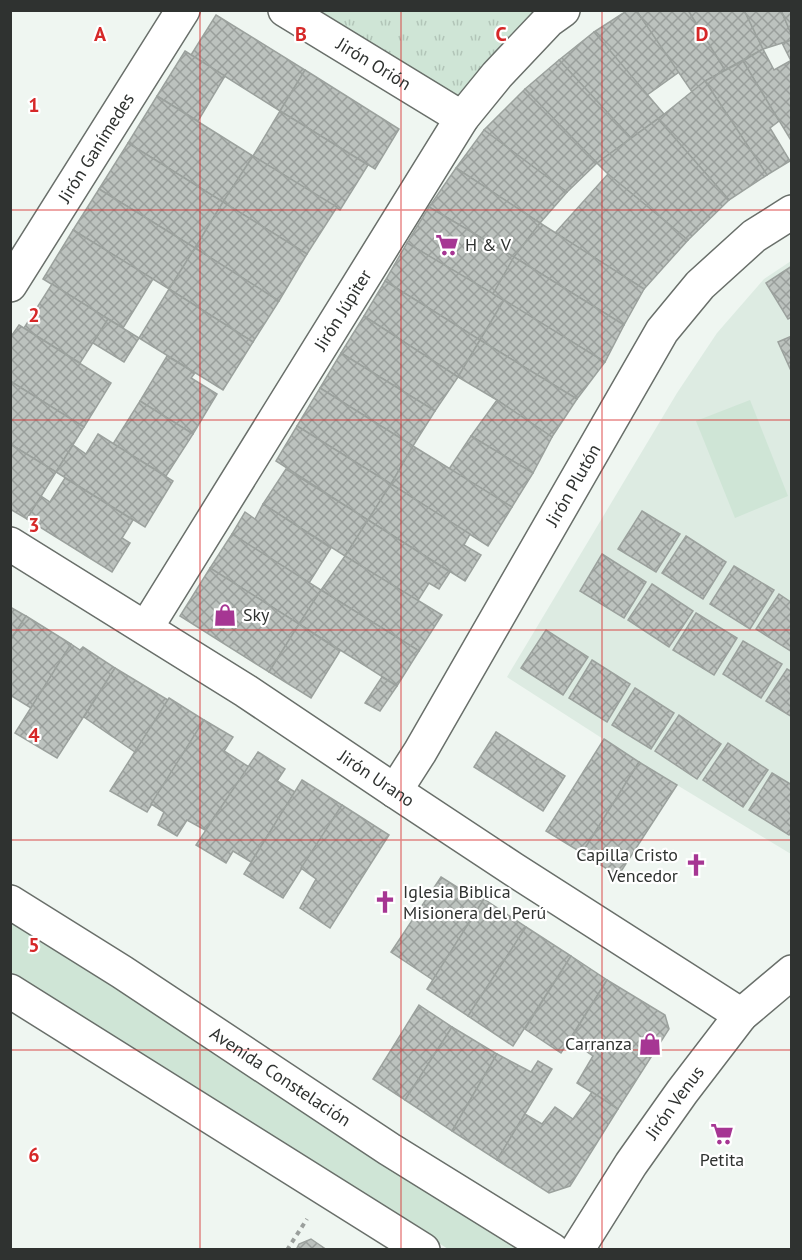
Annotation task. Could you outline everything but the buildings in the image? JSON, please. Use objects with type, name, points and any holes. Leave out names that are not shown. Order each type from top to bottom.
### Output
[{"type":"street","name":"Jirón Ganímedes","points":[[10,285],[183,10]]},
{"type":"street","name":"Jirón Orión","points":[[285,10],[462,118]]},
{"type":"street","name":"Jirón Júpiter","points":[[147,628],[462,118],[497,75],[549,20],[563,10]]},
{"type":"street","name":"Jirón Plutón","points":[[395,791],[420,752],[662,331],[700,285],[754,236],[792,212]]},
{"type":"street","name":"Jirón Urano","points":[[10,544],[246,691],[513,869],[741,1015]]},
{"type":"street","name":"Avenida Constelación","points":[[10,902],[132,979],[389,1149],[552,1250]]},
{"type":"street","name":"Jirón Venus","points":[[577,1250],[631,1164],[741,1015],[792,972]]},
{"type":"street","points":[[10,991],[423,1250]]},
{"type":"shaded area","points":[[791,261],[791,854],[639,762],[507,677],[677,393],[717,333],[764,279]]},
{"type":"green space","points":[[312,11],[540,11],[512,36],[456,98]]},
{"type":"green space","points":[[750,400],[788,496],[735,518],[696,421]]},
{"type":"green space","points":[[10,921],[537,1249],[448,1249],[11,972]]},
{"type":"place","name":"H & V","points":[[447,245]]},
{"type":"place","name":"Sky","points":[[225,615]]},
{"type":"place","name":"Capilla Cristo Vencedor","points":[[696,865]]},
{"type":"place","name":"Iglesia Biblica Misionera del Perú","points":[[385,902]]},
{"type":"place","name":"Carranza","points":[[650,1044]]},
{"type":"place","name":"Petita","points":[[722,1134]]}]
